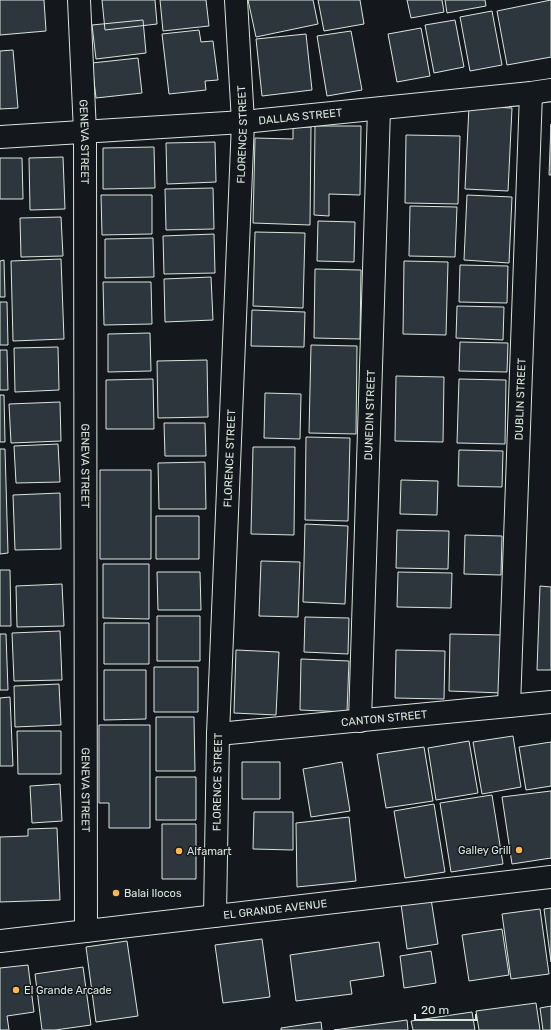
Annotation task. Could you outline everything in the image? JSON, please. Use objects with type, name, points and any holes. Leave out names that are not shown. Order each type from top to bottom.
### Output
[{"type":"street","name":"GENEVA STREET","points":[[79,0],[85,132],[86,931]]},
{"type":"street","name":"FLORENCE STREET","points":[[215,916],[218,734],[243,122],[236,0]]},
{"type":"street","name":"DALLAS STREET","points":[[0,137],[243,122],[541,91]]},
{"type":"street","name":"DUBLIN STREET","points":[[509,706],[541,91]]},
{"type":"street","name":"DUNEDIN STREET","points":[[360,721],[379,109]]},
{"type":"street","name":"CANTON STREET","points":[[218,734],[551,702]]},
{"type":"street","name":"EL GRANDE AVENUE","points":[[0,941],[551,877]]},
{"type":"building","points":[[0,0],[44,0],[46,31],[0,35]]},
{"type":"building","points":[[102,0],[155,0],[157,24],[105,30]]},
{"type":"building","points":[[160,0],[206,0],[209,26],[163,31]]},
{"type":"building","points":[[248,0],[313,0],[318,24],[256,37]]},
{"type":"building","points":[[318,0],[360,0],[364,24],[324,31]]},
{"type":"building","points":[[407,0],[442,0],[444,12],[411,18]]},
{"type":"building","points":[[445,0],[485,0],[486,6],[447,13]]},
{"type":"building","points":[[551,0],[551,57],[507,65],[497,11]]},
{"type":"building","points":[[492,11],[502,65],[470,71],[460,17]]},
{"type":"building","points":[[143,20],[146,53],[96,59],[92,25]]},
{"type":"building","points":[[455,20],[464,67],[434,73],[425,25]]},
{"type":"building","points":[[421,28],[430,76],[397,82],[388,34]]},
{"type":"building","points":[[199,30],[201,42],[213,41],[218,80],[205,81],[206,90],[169,94],[162,34]]},
{"type":"building","points":[[351,31],[362,90],[327,96],[317,36]]},
{"type":"building","points":[[306,34],[312,90],[262,96],[256,39]]},
{"type":"building","points":[[13,50],[18,108],[0,109],[0,51]]},
{"type":"building","points":[[138,58],[142,93],[96,98],[92,63]]},
{"type":"building","points":[[469,106],[512,108],[508,191],[465,189]]},
{"type":"building","points":[[551,124],[551,175],[549,175]]},
{"type":"building","points":[[315,126],[361,126],[360,195],[329,194],[329,216],[314,215]]},
{"type":"building","points":[[293,127],[311,127],[310,225],[253,223],[255,138],[293,139]]},
{"type":"building","points":[[406,135],[460,136],[458,204],[405,203]]},
{"type":"building","points":[[215,142],[216,182],[167,184],[166,143]]},
{"type":"building","points":[[154,147],[155,188],[103,189],[103,148]]},
{"type":"building","points":[[63,157],[65,209],[30,210],[29,158]]},
{"type":"building","points":[[0,158],[22,158],[23,199],[0,199]]},
{"type":"building","points":[[213,188],[214,229],[166,230],[165,189]]},
{"type":"building","points":[[101,195],[152,195],[152,234],[102,235]]},
{"type":"building","points":[[467,195],[512,197],[509,263],[464,260]]},
{"type":"building","points":[[410,206],[457,207],[455,257],[409,256]]},
{"type":"building","points":[[61,217],[63,256],[21,257],[20,218]]},
{"type":"building","points":[[318,221],[355,222],[354,262],[317,261]]},
{"type":"building","points":[[255,232],[305,233],[303,308],[253,306]]},
{"type":"building","points":[[214,234],[215,273],[164,274],[163,236]]},
{"type":"building","points":[[153,238],[154,277],[105,278],[105,239]]},
{"type":"building","points":[[61,259],[64,339],[13,341],[11,261]]},
{"type":"building","points":[[4,260],[5,297],[0,297],[0,261]]},
{"type":"building","points":[[404,261],[448,262],[446,335],[403,334]]},
{"type":"building","points":[[460,265],[508,266],[507,303],[459,302]]},
{"type":"building","points":[[315,269],[361,270],[360,339],[314,338]]},
{"type":"building","points":[[211,277],[213,320],[165,322],[164,279]]},
{"type":"building","points":[[103,282],[151,282],[152,324],[104,325]]},
{"type":"building","points":[[0,302],[7,302],[8,345],[0,345]]},
{"type":"building","points":[[457,306],[504,307],[503,340],[456,338]]},
{"type":"building","points":[[252,310],[305,312],[304,347],[251,346]]},
{"type":"building","points":[[150,333],[151,371],[108,372],[108,334]]},
{"type":"building","points":[[460,342],[508,343],[507,372],[459,371]]},
{"type":"building","points":[[311,345],[357,346],[356,434],[309,433]]},
{"type":"building","points":[[58,347],[59,390],[15,392],[14,348]]},
{"type":"building","points":[[0,350],[7,350],[8,390],[0,390]]},
{"type":"building","points":[[207,360],[208,417],[158,418],[157,361]]},
{"type":"building","points":[[396,376],[444,377],[443,442],[395,441]]},
{"type":"building","points":[[153,379],[154,429],[106,429],[106,380]]},
{"type":"building","points":[[459,379],[506,380],[505,444],[457,443]]},
{"type":"building","points":[[265,393],[301,394],[300,439],[264,438]]},
{"type":"building","points":[[0,395],[4,395],[5,442],[0,442]]},
{"type":"building","points":[[60,402],[61,441],[11,443],[9,404]]},
{"type":"building","points":[[164,423],[205,423],[206,456],[165,456]]},
{"type":"building","points":[[306,437],[350,438],[348,521],[305,520]]},
{"type":"building","points":[[58,444],[60,482],[16,483],[14,446]]},
{"type":"building","points":[[253,447],[295,447],[294,535],[251,534]]},
{"type":"building","points":[[0,449],[5,449],[8,553],[0,554]]},
{"type":"building","points":[[459,450],[503,451],[502,487],[458,486]]},
{"type":"building","points":[[205,462],[206,509],[159,509],[158,463]]},
{"type":"building","points":[[100,470],[151,470],[151,559],[100,559]]},
{"type":"building","points":[[401,480],[438,481],[437,515],[400,514]]},
{"type":"building","points":[[60,493],[61,549],[15,550],[13,495]]},
{"type":"building","points":[[156,516],[199,516],[199,559],[156,559]]},
{"type":"building","points":[[305,524],[348,526],[345,604],[303,602]]},
{"type":"building","points":[[397,530],[449,531],[448,569],[396,568]]},
{"type":"building","points":[[465,535],[502,536],[501,575],[464,574]]},
{"type":"building","points":[[261,561],[300,562],[298,617],[259,616]]},
{"type":"building","points":[[103,564],[149,564],[149,619],[103,618]]},
{"type":"building","points":[[0,570],[10,570],[11,626],[0,626]]},
{"type":"building","points":[[157,572],[200,572],[201,610],[158,610]]},
{"type":"building","points":[[398,572],[452,573],[451,608],[397,607]]},
{"type":"building","points":[[62,584],[64,626],[17,627],[16,586]]},
{"type":"building","points":[[540,586],[551,587],[551,670],[537,670]]},
{"type":"building","points":[[157,616],[200,616],[200,661],[157,661]]},
{"type":"building","points":[[305,617],[349,618],[348,654],[304,652]]},
{"type":"building","points":[[104,623],[149,623],[149,664],[104,664]]},
{"type":"building","points":[[60,631],[62,680],[14,681],[12,633]]},
{"type":"building","points":[[0,634],[6,634],[8,690],[0,690]]},
{"type":"building","points":[[450,634],[503,635],[502,693],[449,691]]},
{"type":"building","points":[[236,650],[279,652],[276,715],[234,713]]},
{"type":"building","points":[[396,650],[445,651],[444,699],[395,698]]},
{"type":"building","points":[[301,659],[349,661],[347,712],[300,710]]},
{"type":"building","points":[[154,667],[198,667],[198,712],[154,712]]},
{"type":"building","points":[[104,670],[146,670],[146,719],[104,720]]},
{"type":"building","points":[[59,684],[61,725],[15,727],[14,686]]},
{"type":"building","points":[[10,697],[13,766],[0,766],[0,698]]},
{"type":"building","points":[[156,717],[194,717],[195,771],[156,771]]},
{"type":"building","points":[[99,725],[150,725],[150,828],[109,828],[109,803],[99,803]]},
{"type":"building","points":[[17,731],[61,731],[61,774],[18,774]]},
{"type":"building","points":[[513,736],[521,787],[482,794],[473,742]]},
{"type":"building","points":[[469,741],[478,793],[436,800],[428,748]]},
{"type":"building","points":[[551,742],[551,786],[526,790],[519,747]]},
{"type":"building","points":[[424,747],[433,801],[386,808],[377,754]]},
{"type":"building","points":[[242,762],[280,762],[280,799],[242,799]]},
{"type":"building","points":[[342,762],[350,811],[311,817],[303,769]]},
{"type":"building","points":[[156,777],[196,777],[196,820],[156,820]]},
{"type":"building","points":[[60,784],[62,821],[32,823],[30,786]]},
{"type":"building","points":[[551,791],[551,858],[512,864],[502,797]]},
{"type":"building","points":[[492,795],[503,864],[451,872],[440,803]]},
{"type":"building","points":[[434,804],[445,872],[405,878],[394,811]]},
{"type":"building","points":[[254,812],[293,812],[293,850],[253,849]]},
{"type":"building","points":[[349,817],[356,881],[297,887],[296,823]]},
{"type":"building","name":"Alfamart","points":[[162,824],[196,824],[196,879],[162,879]]},
{"type":"building","points":[[57,828],[60,900],[0,902],[0,837],[28,836],[28,829]]},
{"type":"building","points":[[431,899],[438,944],[407,949],[401,904]]},
{"type":"building","points":[[551,908],[551,962],[544,909]]},
{"type":"building","points":[[540,909],[549,974],[511,979],[502,914]]},
{"type":"building","points":[[502,929],[509,975],[469,981],[462,935]]},
{"type":"building","points":[[262,939],[270,997],[223,1003],[215,945]]},
{"type":"building","points":[[127,941],[138,1016],[96,1022],[86,947]]},
{"type":"building","points":[[379,942],[384,976],[350,981],[352,994],[296,1001],[290,955]]},
{"type":"building","points":[[431,951],[436,983],[404,988],[400,956]]},
{"type":"building","name":"El Grande Arcade","points":[[28,965],[34,1012],[7,1016],[9,1030],[0,1030],[0,968]]},
{"type":"building","points":[[83,967],[91,1025],[55,1030],[42,1030],[35,974]]},
{"type":"building","points":[[536,1003],[540,1030],[479,1030],[476,1011]]},
{"type":"building","points":[[551,1006],[551,1030],[543,1030],[540,1008]]},
{"type":"building","points":[[472,1012],[475,1030],[413,1030],[411,1021]]},
{"type":"building","points":[[407,1020],[408,1030],[334,1030]]},
{"type":"building","points":[[321,1022],[322,1030],[281,1030],[281,1028]]},
{"type":"place","name":"Galley Grill","points":[[519,850]]},
{"type":"place","name":"Alfamart","points":[[179,851]]},
{"type":"place","name":"Balai Ilocos","points":[[116,893]]},
{"type":"place","name":"El Grande Arcade","points":[[16,990]]}]
